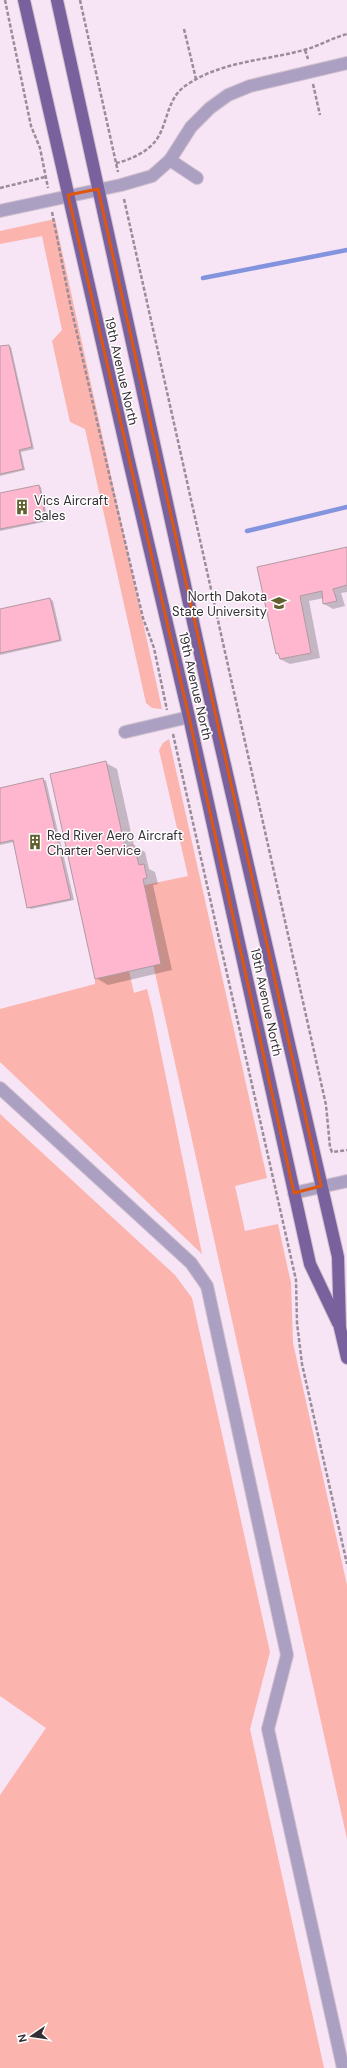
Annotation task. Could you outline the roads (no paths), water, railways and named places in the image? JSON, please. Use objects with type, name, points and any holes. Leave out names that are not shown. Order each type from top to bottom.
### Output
[{"type":"main road","name":"19th Avenue North","points":[[24,0],[189,717],[310,1264],[340,1328]]},
{"type":"main road","name":"19th Avenue North","points":[[57,0],[213,713],[338,1257],[340,1328],[347,1358]]},
{"type":"street","points":[[0,211],[68,195],[121,185],[152,176],[170,160],[191,127],[210,108],[228,95],[250,86],[347,63]]},
{"type":"street","points":[[170,160],[197,178]]},
{"type":"street","points":[[125,732],[189,717]]},
{"type":"street","points":[[0,1088],[191,1263],[207,1286],[287,1655],[268,1729],[343,2068]]},
{"type":"street","points":[[294,1193],[347,1181]]},
{"type":"waterway","points":[[203,278],[347,250]]},
{"type":"waterway","points":[[247,531],[347,507]]},
{"type":"place","name":"Vics Aircraft Sales","points":[[22,507]]},
{"type":"place","name":"North Dakota State University","points":[[279,603]]},
{"type":"place","name":"Red River Aero Aircraft Charter Service","points":[[35,842]]}]
